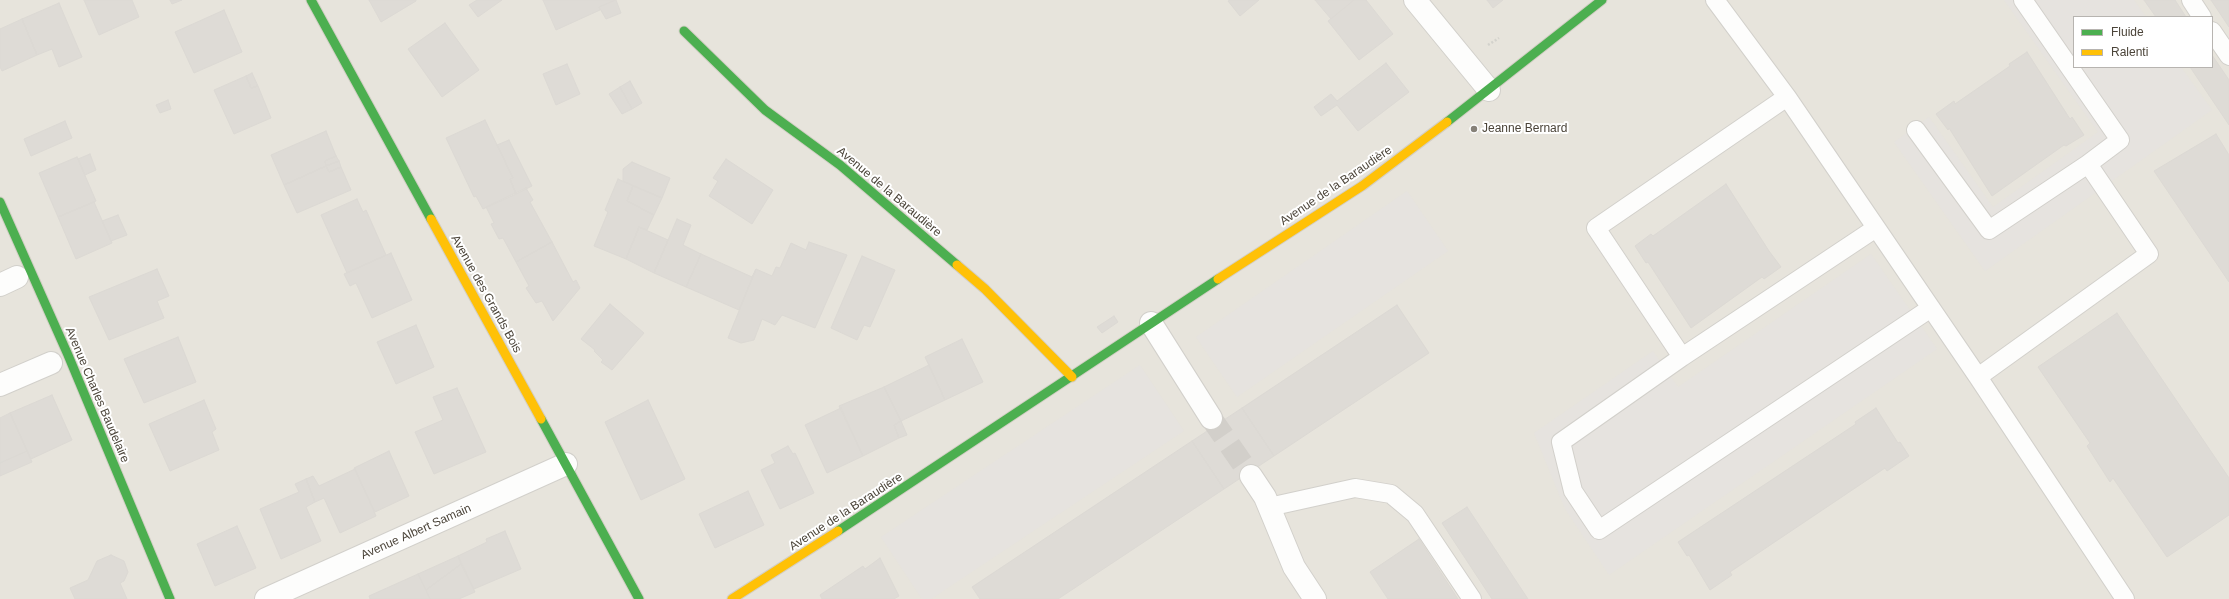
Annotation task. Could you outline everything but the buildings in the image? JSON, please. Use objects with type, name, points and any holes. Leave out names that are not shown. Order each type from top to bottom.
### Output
[{"type":"street","name":"Avenue des Grands Bois","points":[[311,0],[639,599]]},
{"type":"street","points":[[1415,0],[1489,90]]},
{"type":"street","name":"Avenue de la Baraudière","points":[[732,599],[767,578],[1072,377],[1151,323],[1362,186],[1489,90],[1602,0]]},
{"type":"street","name":"Avenue de la Baraudière","points":[[684,31],[765,110],[840,165],[985,289],[1072,377]]},
{"type":"street","name":"Avenue Charles Baudelaire","points":[[0,202],[68,355],[170,599]]},
{"type":"street","points":[[1151,323],[1211,418]]},
{"type":"street","points":[[0,385],[51,363]]},
{"type":"street","name":"Avenue Albert Samain","points":[[266,599],[566,464]]},
{"type":"street","points":[[1251,476],[1269,507],[1294,567],[1315,599]]},
{"type":"lane","points":[[1715,0],[1787,97],[1978,376],[2126,599]]},
{"type":"lane","points":[[1916,130],[1989,230],[2088,164],[2120,140],[2023,0]]},
{"type":"lane","points":[[2191,0],[2201,16]]},
{"type":"lane","points":[[2213,32],[2229,56]]},
{"type":"lane","points":[[1682,357],[1596,228],[1787,97]]},
{"type":"lane","points":[[1978,376],[2148,254],[2088,164]]},
{"type":"lane","points":[[1876,228],[1682,357],[1561,442],[1573,491],[1599,530],[1931,308]]},
{"type":"lane","points":[[1269,507],[1355,488],[1391,494],[1415,514],[1472,599]]},
{"type":"shaded area","points":[[0,0],[2229,0],[2229,599],[0,599]]},
{"type":"shaded area","points":[[2004,0],[2134,0],[2145,16],[2073,16],[2073,68],[2182,68],[2212,110],[1985,271],[1894,142],[1929,117],[1993,207],[2098,132]]},
{"type":"shaded area","points":[[1407,191],[1448,251],[1237,397],[1196,337]]},
{"type":"shaded area","points":[[1871,254],[1937,349],[1609,575],[1565,509],[1534,433],[1653,351],[1678,387]]},
{"type":"shaded area","points":[[1140,365],[1184,431],[931,599],[922,599],[881,537]]},
{"type":"tunnel","points":[[1211,418],[1251,476]]},
{"type":"traffic: fast","points":[[311,0],[431,219]]},
{"type":"traffic: fast","points":[[1447,122],[1602,0]]},
{"type":"traffic: fast","points":[[684,31],[765,110],[840,165],[957,265]]},
{"type":"traffic: fast","points":[[0,202],[68,355],[170,599]]},
{"type":"traffic: fast","points":[[838,531],[1218,279]]},
{"type":"traffic: fast","points":[[541,419],[639,599]]},
{"type":"traffic: slow","points":[[1218,279],[1362,186],[1447,122]]},
{"type":"traffic: slow","points":[[431,219],[541,419]]},
{"type":"traffic: slow","points":[[957,265],[985,289],[1072,377]]},
{"type":"traffic: slow","points":[[732,599],[838,531]]},
{"type":"place","name":"Jeanne Bernard","points":[[1474,129]]}]
